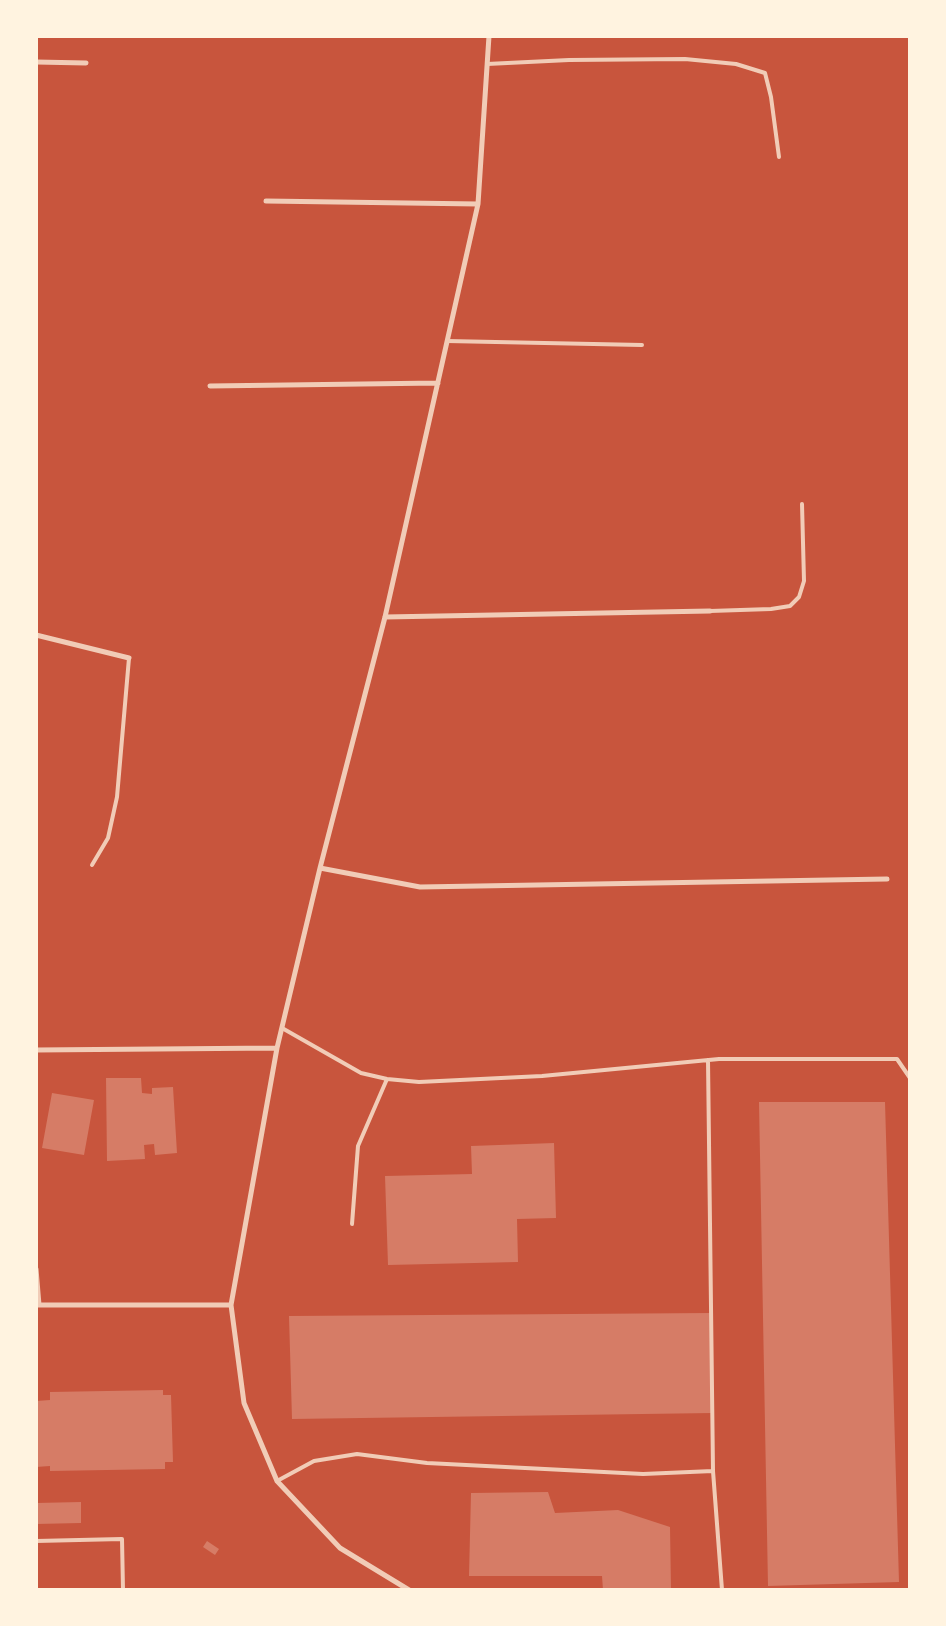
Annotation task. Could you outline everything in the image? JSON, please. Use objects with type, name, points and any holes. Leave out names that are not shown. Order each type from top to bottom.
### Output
[{"type":"street","points":[[409,1590],[340,1548],[277,1481],[244,1403],[231,1305],[277,1048],[320,868],[385,617],[478,204],[489,36]]},
{"type":"street","points":[[36,62],[86,63]]},
{"type":"street","points":[[266,201],[478,204]]},
{"type":"street","points":[[210,386],[438,383]]},
{"type":"street","points":[[385,617],[710,611]]},
{"type":"street","points":[[36,634],[128,658]]},
{"type":"street","points":[[320,868],[420,887],[887,879]]},
{"type":"street","points":[[36,1050],[277,1048]]},
{"type":"street","points":[[36,1269],[38,1305],[231,1305]]},
{"type":"lane","points":[[487,64],[569,60],[685,59],[736,64],[765,73],[771,97],[780,157]]},
{"type":"lane","points":[[447,341],[642,345]]},
{"type":"lane","points":[[710,611],[771,609],[790,606],[799,596],[804,581],[802,504]]},
{"type":"lane","points":[[92,865],[108,838],[117,797],[128,658]]},
{"type":"lane","points":[[282,1028],[361,1073],[387,1079],[419,1082],[542,1076],[708,1060],[897,1059],[910,1078]]},
{"type":"lane","points":[[708,1060],[713,1471],[722,1590]]},
{"type":"lane","points":[[352,1224],[358,1146],[387,1079]]},
{"type":"lane","points":[[277,1481],[314,1461],[357,1454],[427,1463],[643,1474],[713,1471]]},
{"type":"lane","points":[[36,1541],[122,1539],[122,1590]]},
{"type":"building","points":[[106,1078],[141,1078],[142,1093],[152,1094],[152,1088],[173,1087],[177,1153],[155,1155],[154,1144],[144,1145],[145,1159],[107,1161]]},
{"type":"building","points":[[52,1093],[94,1100],[84,1155],[42,1148]]},
{"type":"building","points":[[759,1102],[885,1102],[899,1582],[768,1586]]},
{"type":"building","points":[[554,1143],[556,1218],[517,1219],[518,1262],[388,1265],[385,1176],[472,1174],[471,1146]]},
{"type":"building","points":[[711,1313],[713,1413],[292,1419],[289,1316]]},
{"type":"building","points":[[163,1390],[163,1395],[171,1395],[173,1462],[165,1462],[165,1469],[50,1471],[50,1466],[36,1467],[36,1401],[50,1400],[50,1392]]},
{"type":"building","points":[[548,1492],[555,1513],[618,1510],[670,1527],[671,1590],[603,1590],[602,1576],[469,1576],[471,1493]]},
{"type":"building","points":[[81,1502],[81,1523],[36,1524],[36,1503]]},
{"type":"building","points":[[207,1541],[219,1549],[215,1555],[203,1547]]}]
